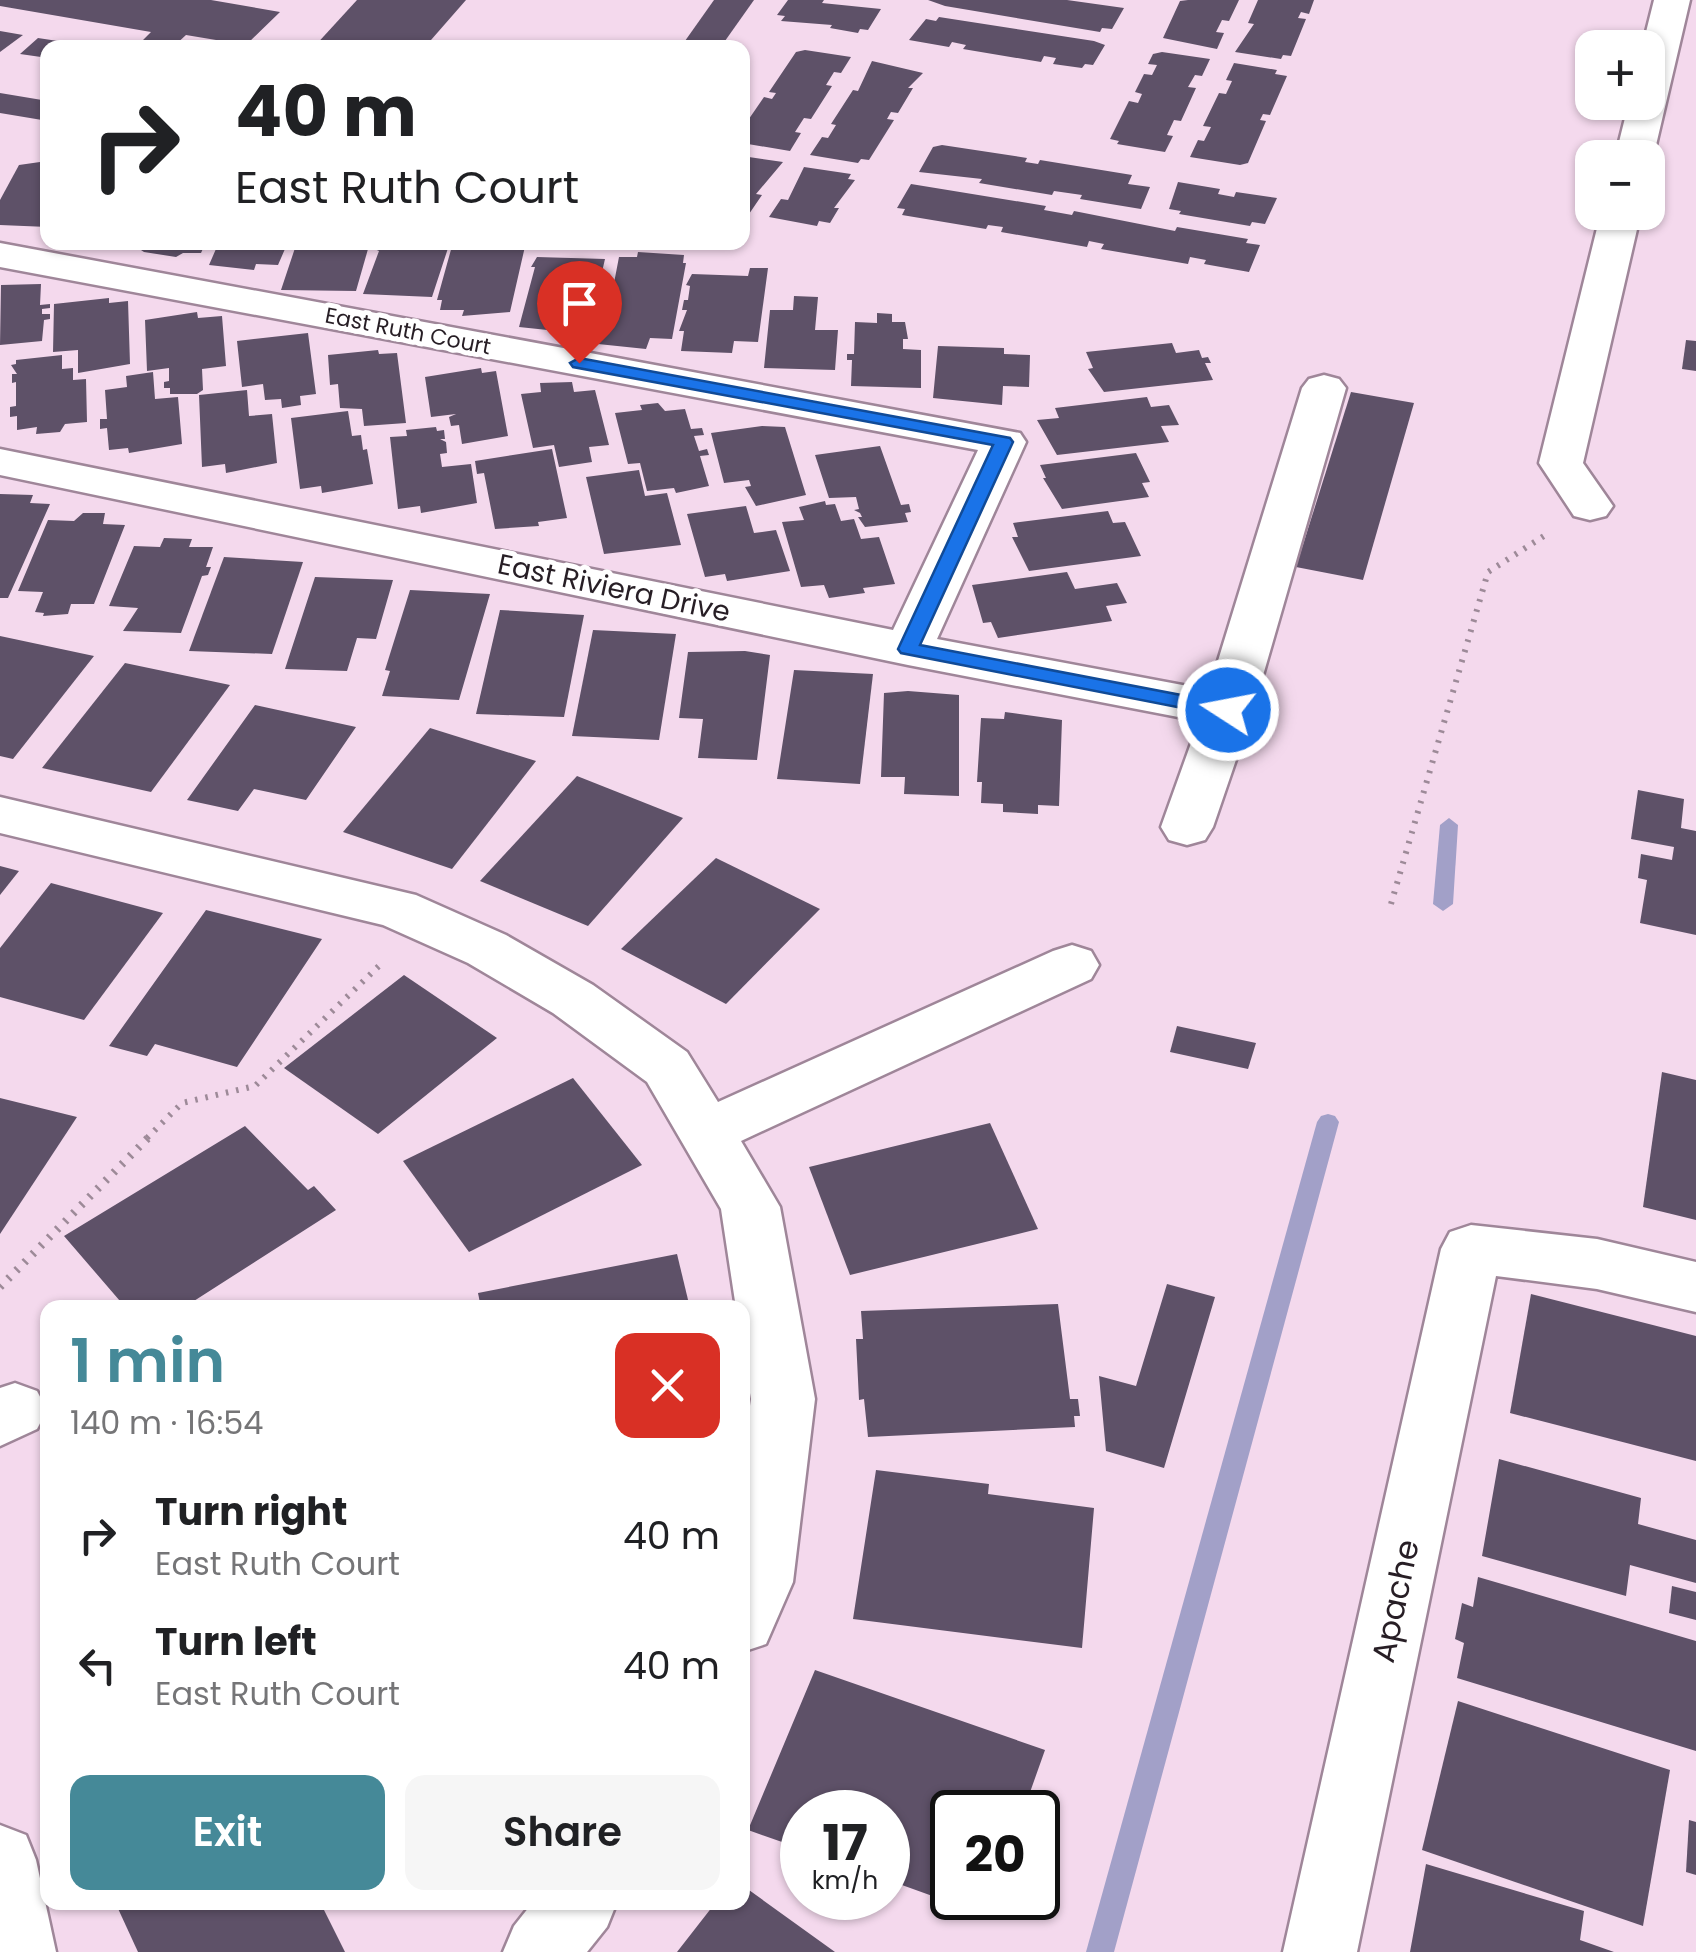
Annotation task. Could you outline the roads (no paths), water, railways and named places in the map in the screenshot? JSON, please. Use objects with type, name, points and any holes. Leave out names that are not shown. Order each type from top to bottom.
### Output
[{"type":"street","points":[[1638,140],[1672,0]]},
{"type":"street","points":[[1590,506],[1561,463],[1617,230]]},
{"type":"street","name":"East Ruth Court","points":[[0,255],[1004,442],[908,649]]},
{"type":"street","points":[[1187,826],[1228,710],[1324,388]]},
{"type":"street","name":"East Riviera Drive","points":[[0,462],[908,649],[1228,710]]},
{"type":"street","points":[[0,815],[398,909],[487,949],[573,999],[666,1067],[750,1207],[784,1399],[759,1582],[750,1603]]},
{"type":"street","points":[[705,1132],[1072,965]]},
{"type":"street","name":"Apache","points":[[1320,1952],[1471,1250],[1597,1264],[1696,1287]]},
{"type":"street","points":[[0,1860],[19,1952]]},
{"type":"street","points":[[540,1952],[574,1910]]},
{"type":"waterway","points":[[1443,904],[1449,825]]},
{"type":"waterway","points":[[1100,1952],[1328,1122]]}]
